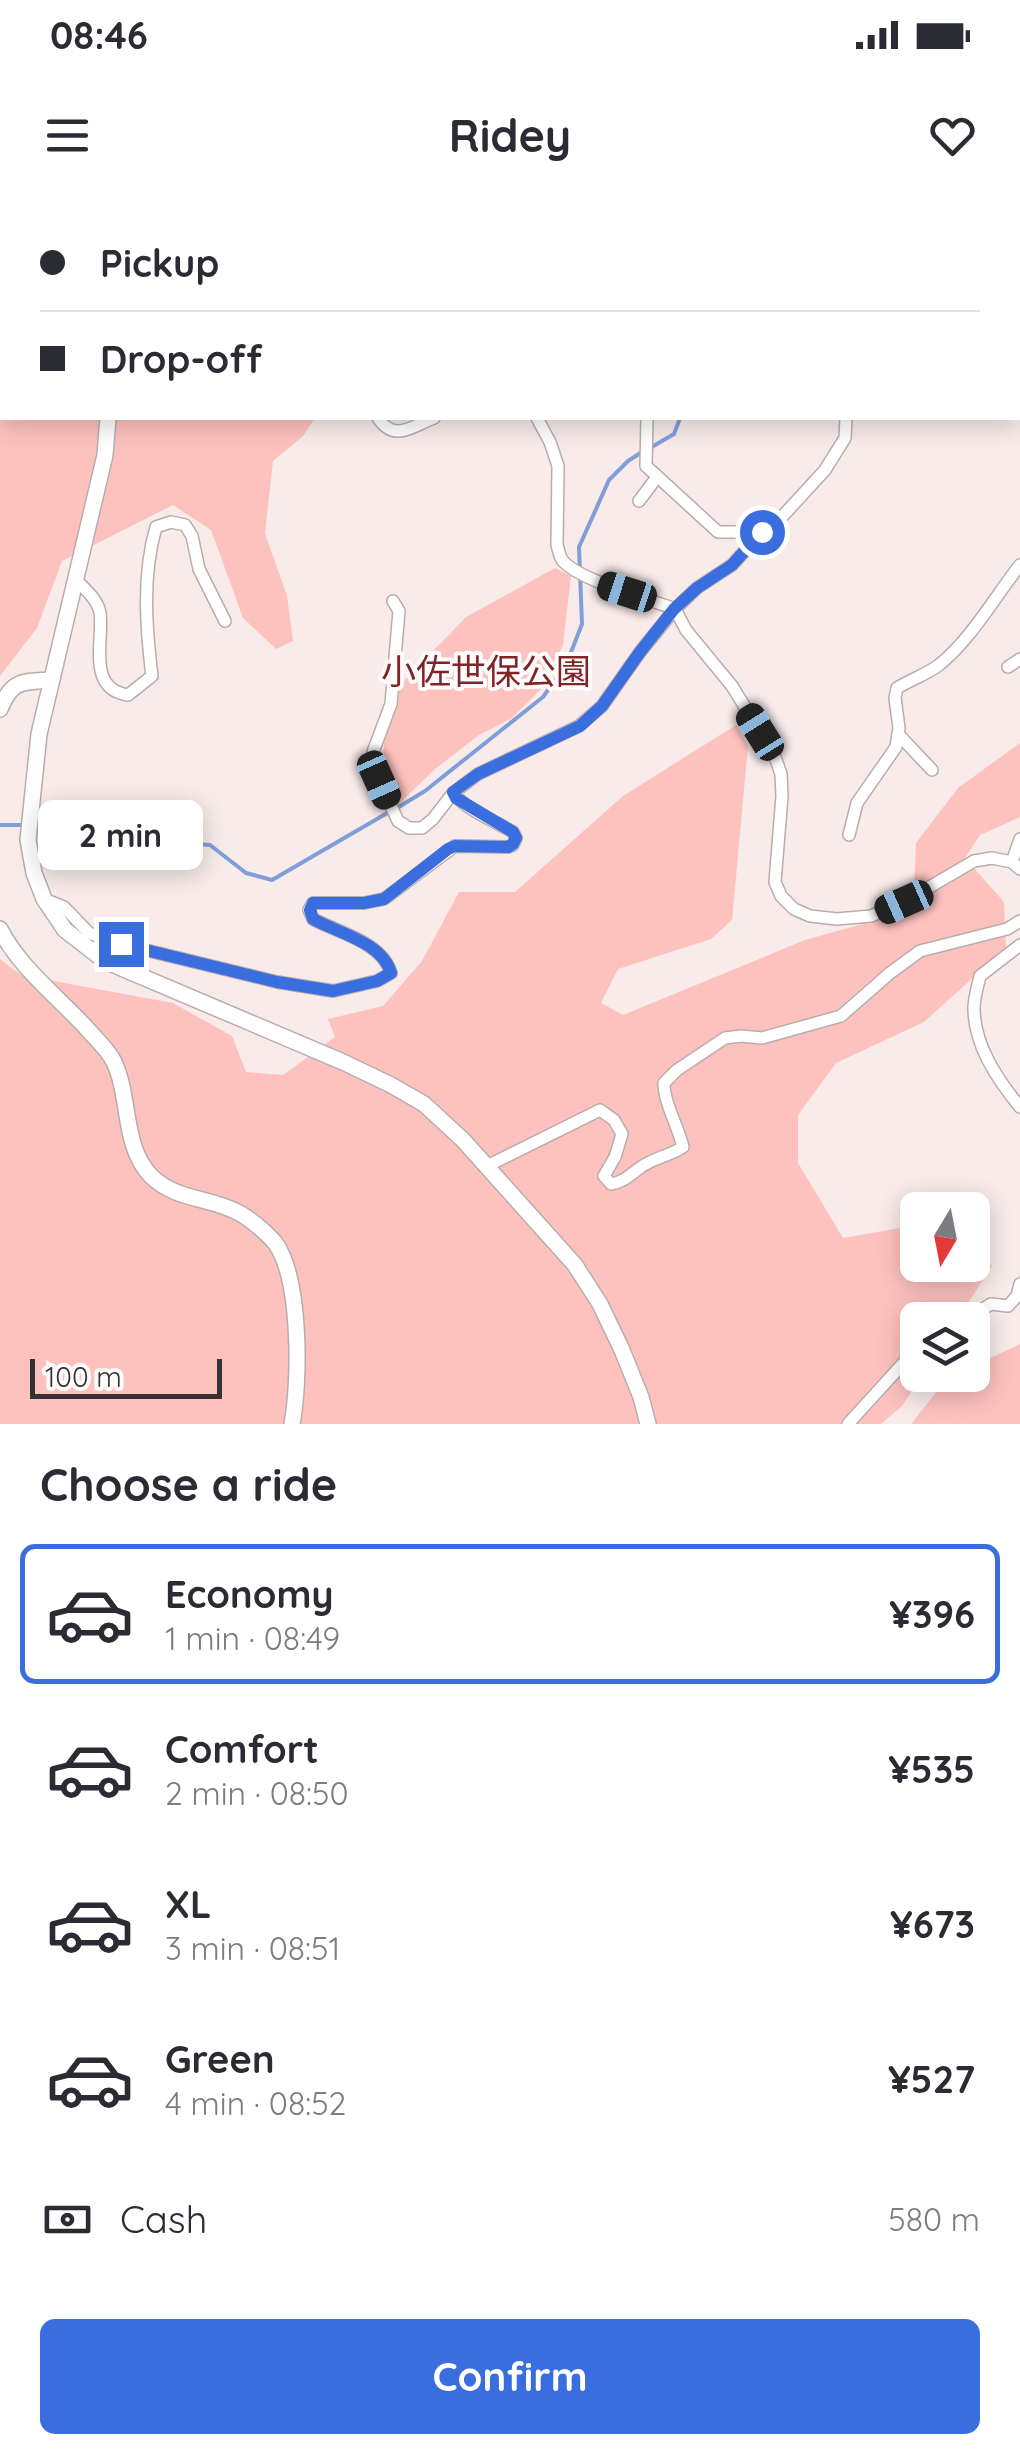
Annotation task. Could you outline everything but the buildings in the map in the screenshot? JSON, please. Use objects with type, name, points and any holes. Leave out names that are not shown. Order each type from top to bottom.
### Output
[{"type":"street","points":[[108,420],[105,455],[39,734],[29,825],[34,873],[44,900],[65,930],[105,961],[391,1084],[424,1104],[464,1140],[575,1265],[600,1304],[622,1350],[648,1424]]},
{"type":"street","points":[[380,420],[390,430],[400,432],[415,421]]},
{"type":"street","points":[[539,420],[558,466],[560,558],[602,584],[674,609],[686,630],[732,686],[774,754],[781,774],[782,796],[775,882],[781,896],[794,909],[810,916],[837,919],[871,916],[904,902],[974,861],[992,858],[1016,866],[1020,840]]},
{"type":"street","points":[[647,420],[646,466],[657,477],[718,532],[762,532]]},
{"type":"street","points":[[393,600],[399,611],[391,704],[373,752],[379,780],[396,818],[408,828],[422,828],[434,819],[453,792],[478,774],[580,726],[602,706],[674,609],[732,565],[825,470],[845,438],[846,420]]},
{"type":"street","points":[[640,501],[657,477]]},
{"type":"street","points":[[76,580],[100,611],[98,656],[108,685],[115,693],[128,695],[152,676],[146,624],[151,544],[156,526],[171,522],[185,525],[192,536],[198,569],[225,622]]},
{"type":"street","points":[[849,836],[857,803],[896,747],[897,688],[937,667],[975,626],[1020,565]]},
{"type":"street","points":[[1008,667],[1020,659]]},
{"type":"street","points":[[0,709],[9,690],[22,682],[50,680]]},
{"type":"street","points":[[898,734],[932,770]]},
{"type":"street","points":[[44,900],[64,907],[89,933],[277,982],[333,991],[377,981],[391,973],[380,954],[313,919],[310,910],[313,903],[384,899],[455,846],[513,844],[513,832],[456,798],[453,792]]},
{"type":"street","points":[[487,1166],[600,1110],[614,1120],[622,1134],[616,1157],[604,1176],[611,1184],[621,1183],[647,1163],[682,1147],[678,1124],[664,1095],[664,1083],[676,1070],[725,1038],[762,1038],[840,1016],[920,952],[1006,929],[1020,921]]},
{"type":"street","points":[[0,929],[25,965],[113,1060],[124,1090],[132,1140],[139,1160],[152,1178],[188,1198],[242,1214],[276,1245],[286,1270],[298,1359],[292,1424]]},
{"type":"street","points":[[1020,945],[980,976],[974,1008],[981,1046],[1020,1107]]},
{"type":"street","points":[[990,1304],[1008,1306],[1017,1296],[1020,1284]]},
{"type":"street","points":[[848,1424],[900,1367]]},
{"type":"green space","points":[[0,420],[314,420],[303,436],[273,461],[265,533],[287,596],[293,641],[276,649],[243,618],[211,530],[173,505],[62,561],[37,628],[0,676]]},
{"type":"green space","name":"小佐世保公園","points":[[555,568],[571,576],[563,645],[540,690],[512,718],[479,735],[435,769],[397,806],[383,776],[384,739],[399,686],[466,617]]},
{"type":"green space","points":[[736,725],[748,746],[732,920],[711,939],[618,969],[601,1003],[623,1015],[805,940],[913,910],[916,843],[958,788],[1020,743],[1020,817],[980,835],[965,858],[1004,902],[1006,948],[924,1022],[836,1063],[798,1115],[798,1163],[843,1238],[900,1228],[900,1282],[982,1282],[969,1302],[900,1302],[900,1392],[911,1392],[902,1406],[881,1424],[0,1424],[0,959],[21,975],[173,1003],[232,1036],[246,1072],[283,1075],[335,1037],[328,1019],[383,1006],[422,961],[459,892],[515,892],[623,796]]},
{"type":"green space","points":[[1020,1344],[1020,1424],[911,1424],[936,1392],[990,1392],[990,1358]]},
{"type":"waterway","points":[[650,448],[674,434],[679,420]]},
{"type":"waterway","points":[[397,808],[425,791],[543,697],[566,665],[582,624],[579,547],[609,480],[642,452]]},
{"type":"waterway","points":[[35,825],[77,826],[126,839],[210,845],[246,873],[272,880],[389,812]]},
{"type":"waterway","points":[[0,825],[25,825]]},
{"type":"route","points":[[121,944],[277,982],[333,991],[377,981],[391,973],[380,954],[313,919],[313,903],[384,899],[455,846],[513,844],[513,832],[473,810],[453,792],[478,774],[580,726],[602,706],[674,609],[732,565],[762,532]]}]
